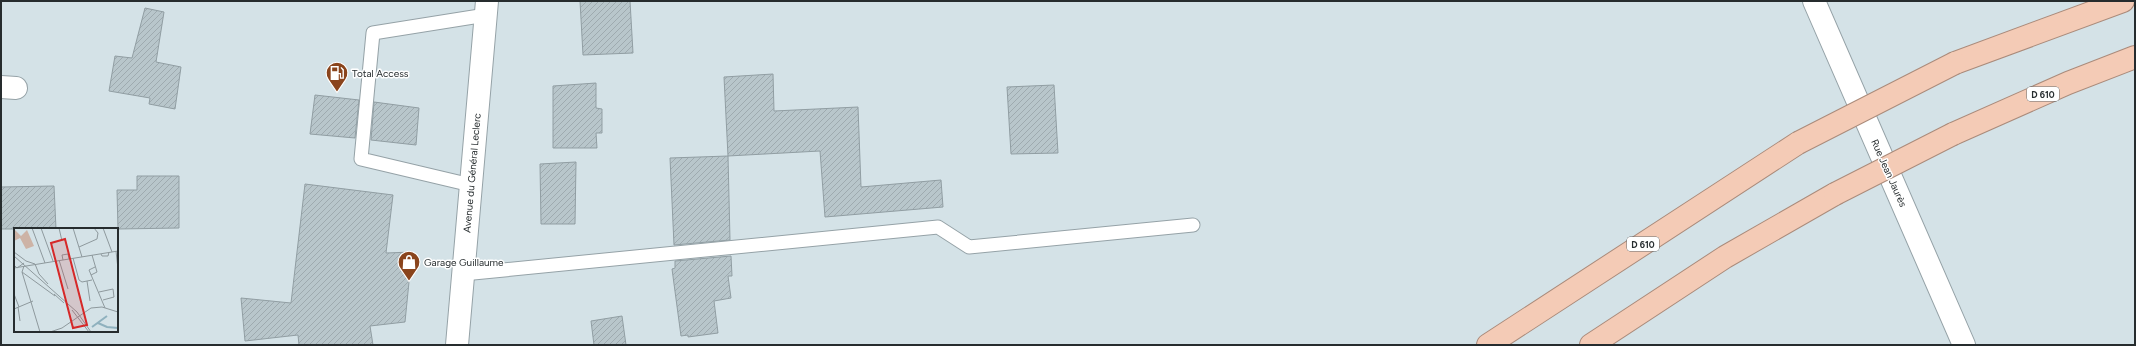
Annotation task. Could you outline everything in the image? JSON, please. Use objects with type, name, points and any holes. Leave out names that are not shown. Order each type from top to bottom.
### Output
[{"type":"highway","name":"D 610","points":[[1488,345],[1798,143],[1954,64],[2123,1]]},
{"type":"highway","name":"D 610","points":[[1591,345],[1725,257],[1835,194],[1952,134],[2068,83],[2135,57]]},
{"type":"street","name":"Rue Jean Jaurès","points":[[1814,1],[1964,345]]},
{"type":"street","name":"Avenue du Général Leclerc","points":[[458,345],[487,8]]},
{"type":"lane","points":[[471,185],[361,159],[373,33],[487,8]]},
{"type":"lane","points":[[464,274],[938,228],[968,247],[1193,225]]},
{"type":"building","points":[[580,1],[630,1],[633,53],[583,55]]},
{"type":"building","points":[[145,8],[164,12],[156,62],[181,67],[175,109],[149,104],[150,98],[109,91],[115,56],[132,58]]},
{"type":"building","points":[[773,74],[774,111],[858,107],[861,187],[941,180],[943,207],[825,217],[820,151],[728,156],[724,77]]},
{"type":"building","points":[[596,83],[596,108],[602,109],[602,133],[596,133],[597,148],[553,148],[553,86]]},
{"type":"building","points":[[1054,85],[1058,153],[1011,154],[1007,87]]},
{"type":"building","points":[[315,95],[359,100],[355,138],[310,134]]},
{"type":"building","points":[[374,102],[419,108],[416,145],[371,140]]},
{"type":"building","points":[[728,156],[730,240],[674,245],[670,158]]},
{"type":"building","points":[[576,162],[575,224],[541,224],[540,164]]},
{"type":"building","points":[[137,176],[179,176],[179,228],[118,229],[117,190],[137,190]]},
{"type":"building","points":[[305,184],[393,195],[386,253],[412,252],[405,322],[370,326],[373,345],[299,345],[298,335],[245,341],[241,298],[291,303]]},
{"type":"building","points":[[54,186],[56,228],[1,229],[1,187]]},
{"type":"building","points":[[731,256],[732,276],[728,276],[731,298],[714,301],[718,333],[688,337],[688,335],[681,336],[672,269],[675,268],[675,261]]},
{"type":"building","points":[[622,316],[626,345],[594,345],[591,321]]},
{"type":"place","name":"Total Access","points":[[337,92]]},
{"type":"place","name":"Garage Guillaume","points":[[409,282]]}]
